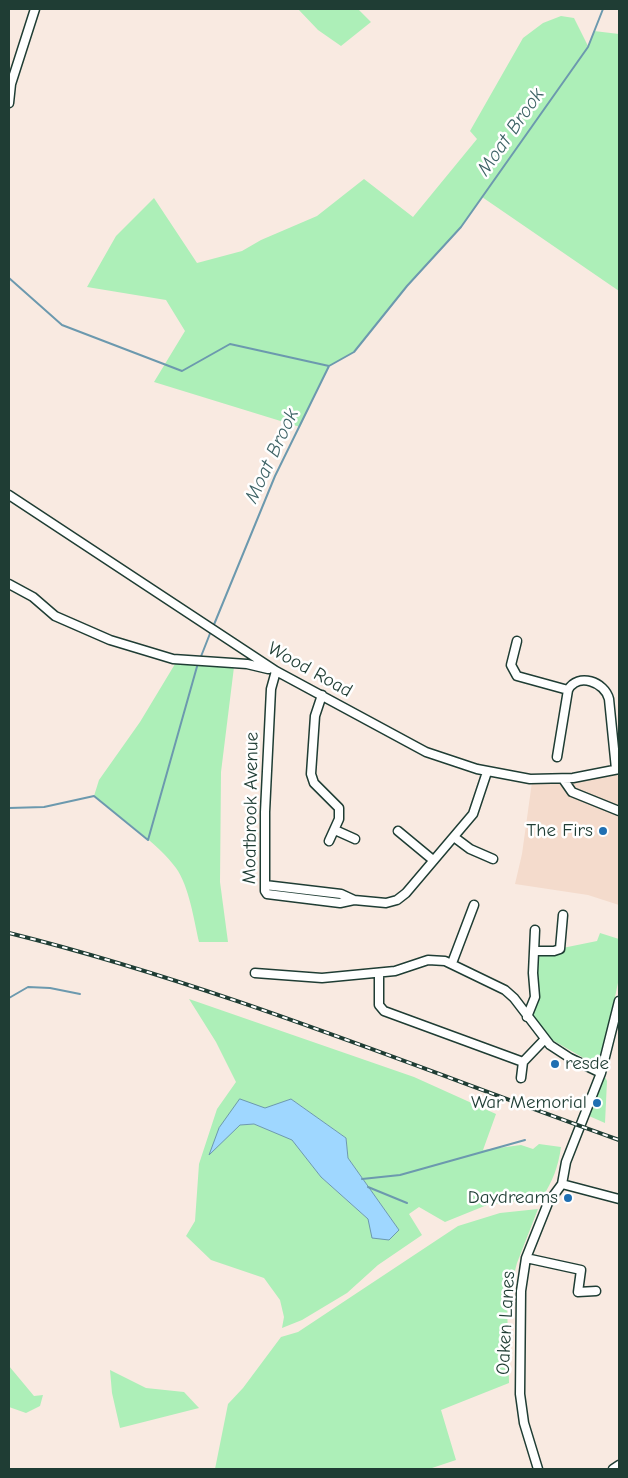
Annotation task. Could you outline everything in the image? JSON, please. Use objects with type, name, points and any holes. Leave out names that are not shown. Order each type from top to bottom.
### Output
[{"type":"street","points":[[9,103],[12,84],[35,9]]},
{"type":"street","name":"Wood Road","points":[[9,495],[276,671],[426,752],[487,772],[530,779],[563,779],[618,769]]},
{"type":"street","points":[[9,584],[33,597],[55,616],[110,640],[173,659],[247,664],[276,671]]},
{"type":"street","points":[[517,641],[511,661],[513,673],[522,678],[568,690]]},
{"type":"street","name":"Moatbrook Avenue","points":[[276,671],[270,689],[265,812],[265,885],[266,893],[270,895],[340,903],[354,900],[386,903],[397,900],[406,893],[476,809],[487,772]]},
{"type":"street","points":[[557,757],[568,690],[572,684],[581,680],[598,684],[605,689],[609,699],[618,769]]},
{"type":"street","points":[[322,695],[315,716],[311,774],[314,783],[339,808],[336,830],[330,841]]},
{"type":"street","points":[[563,779],[572,792],[619,811]]},
{"type":"street","points":[[336,830],[355,839]]},
{"type":"street","points":[[398,831],[433,860]]},
{"type":"street","points":[[454,837],[470,849],[493,858]]},
{"type":"street","points":[[452,963],[474,905]]},
{"type":"street","points":[[535,951],[554,951],[560,949],[563,915]]},
{"type":"street","points":[[527,1017],[535,997],[533,973],[535,930]]},
{"type":"street","points":[[255,973],[322,978],[378,974],[405,969],[428,960],[452,963],[506,990],[545,1039],[561,1053],[601,1073]]},
{"type":"street","points":[[378,974],[379,1005],[384,1011],[523,1062]]},
{"type":"street","points":[[619,1001],[601,1073],[566,1162],[562,1184],[619,1199]]},
{"type":"street","points":[[521,1078],[523,1062],[545,1039]]},
{"type":"street","name":"Oaken Lanes","points":[[538,1469],[524,1423],[520,1394],[521,1291],[526,1258],[548,1202],[562,1184]]},
{"type":"street","points":[[526,1258],[581,1270],[578,1292],[596,1291]]},
{"type":"street","points":[[613,1469],[619,1465]]},
{"type":"shaded area","points":[[619,773],[619,905],[588,895],[515,884],[522,854],[532,782]]},
{"type":"green space","points":[[298,9],[358,9],[371,22],[341,46],[318,30]]},
{"type":"green space","points":[[561,16],[574,18],[588,46],[594,31],[619,34],[619,291],[482,197],[461,227],[407,286],[354,352],[329,366],[300,427],[154,382],[185,331],[166,300],[87,287],[116,236],[154,198],[197,263],[242,251],[261,240],[317,216],[364,179],[413,217],[477,139],[470,131],[523,38],[543,23]]},
{"type":"green space","points":[[175,664],[234,667],[221,772],[220,882],[228,942],[199,942],[188,894],[181,875],[176,868],[149,840],[94,796],[99,780],[140,722]]},
{"type":"green space","points":[[600,933],[619,939],[619,978],[607,1035],[597,1063],[594,1064],[547,1037],[530,1015],[538,953],[597,941]]},
{"type":"green space","points":[[189,999],[414,1077],[496,1114],[483,1150],[521,1145],[533,1149],[539,1144],[561,1147],[554,1174],[542,1198],[487,1205],[445,1222],[419,1207],[409,1214],[422,1235],[378,1265],[347,1293],[302,1320],[282,1328],[284,1317],[280,1300],[264,1278],[211,1260],[186,1236],[195,1221],[199,1164],[217,1109],[236,1082],[216,1042]],"holes":[[[291,1099],[346,1138],[348,1158],[399,1230],[368,1219],[321,1177],[293,1140],[254,1124],[240,1125],[265,1109]]]},
{"type":"green space","points":[[604,1075],[607,1081],[605,1123],[589,1116]]},
{"type":"green space","points":[[538,1209],[517,1263],[507,1301],[509,1383],[441,1410],[456,1460],[429,1469],[215,1469],[228,1404],[243,1388],[281,1337],[298,1332],[458,1226],[500,1213]]},
{"type":"green space","points":[[9,1366],[34,1396],[43,1395],[40,1406],[26,1413],[9,1407]]},
{"type":"green space","points":[[110,1370],[146,1388],[184,1392],[199,1408],[120,1428],[112,1393]]},
{"type":"water","points":[[240,1099],[265,1108],[291,1099],[346,1138],[348,1158],[399,1230],[389,1240],[372,1238],[368,1219],[321,1177],[292,1140],[254,1124],[240,1125],[209,1155],[219,1128]]},
{"type":"waterway","name":"Moat Brook","points":[[213,627],[275,476],[329,366],[354,352],[407,286],[461,227],[588,47],[603,9]]},
{"type":"waterway","points":[[9,278],[62,325],[182,371],[230,344],[329,366]]},
{"type":"waterway","name":"Moat Brook","points":[[200,659],[211,631]]},
{"type":"waterway","name":"Moat Brook","points":[[9,808],[44,807],[94,796],[148,840],[198,663]]},
{"type":"waterway","points":[[9,998],[28,987],[50,988],[80,994]]},
{"type":"waterway","points":[[362,1179],[400,1175],[525,1140]]},
{"type":"waterway","points":[[368,1187],[407,1203]]},
{"type":"railway","points":[[9,933],[87,954],[241,1002],[619,1140]]},
{"type":"place","name":"The Firs","points":[[603,831]]},
{"type":"place","name":"resde","points":[[555,1064]]},
{"type":"place","name":"War Memorial","points":[[597,1103]]},
{"type":"place","name":"Daydreams","points":[[568,1198]]}]
